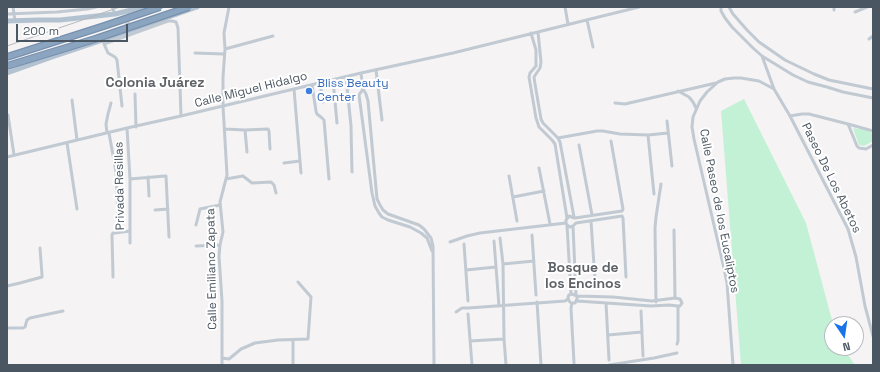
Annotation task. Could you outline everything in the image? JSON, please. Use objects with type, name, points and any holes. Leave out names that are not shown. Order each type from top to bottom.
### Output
[{"type":"highway","points":[[7,57],[160,7]]},
{"type":"highway","points":[[7,66],[95,39],[189,7]]},
{"type":"main road","points":[[7,21],[60,20],[115,14],[144,7]]},
{"type":"main road","points":[[7,73],[55,56],[104,42],[197,7]]},
{"type":"main road","points":[[147,26],[202,7]]},
{"type":"street","points":[[13,7],[15,21]]},
{"type":"street","points":[[7,14],[57,12],[96,7]]},
{"type":"street","points":[[112,7],[115,14]]},
{"type":"street","name":"Calle Emiliano Zapata","points":[[222,365],[220,245],[223,232],[220,205],[227,168],[223,106],[225,49],[224,33],[229,7]]},
{"type":"street","points":[[565,7],[568,24]]},
{"type":"street","name":"Calle Miguel Hidalgo","points":[[7,157],[453,53],[640,7]]},
{"type":"street","points":[[873,89],[829,80],[784,60],[759,42],[733,14],[729,7],[721,9],[732,27],[762,56],[793,75],[808,82],[843,92],[873,98]]},
{"type":"street","points":[[855,12],[867,7]]},
{"type":"street","points":[[587,20],[593,47]]},
{"type":"street","points":[[122,106],[117,60],[108,53],[104,42],[172,21],[176,22],[178,28],[181,116]]},
{"type":"street","points":[[538,32],[541,66],[535,74],[534,80],[541,119],[560,142],[574,218],[577,301]]},
{"type":"street","points":[[456,312],[462,308],[565,301],[571,294],[567,218],[555,144],[539,127],[529,80],[529,75],[536,66],[534,41],[531,34]]},
{"type":"street","points":[[225,49],[273,36]]},
{"type":"street","points":[[869,39],[873,36]]},
{"type":"street","points":[[534,41],[539,40]]},
{"type":"street","points":[[194,53],[224,54]]},
{"type":"street","points":[[536,56],[541,56]]},
{"type":"street","name":"Paseo De Los Abetos","points":[[762,56],[774,89],[790,116],[848,229],[856,257],[865,306],[873,336]]},
{"type":"street","points":[[376,70],[382,120]]},
{"type":"street","points":[[362,73],[363,89],[368,101],[377,199],[383,210],[397,223]]},
{"type":"street","points":[[346,77],[351,126],[352,172]]},
{"type":"street","points":[[615,103],[625,104],[734,78],[759,81],[774,89]]},
{"type":"street","points":[[332,80],[337,123]]},
{"type":"street","name":"Calle Paseo de los Eucaliptos","points":[[718,82],[707,92],[696,108],[692,128],[727,283],[733,365]]},
{"type":"street","points":[[320,83],[323,102]]},
{"type":"street","points":[[312,85],[316,113],[324,120],[329,179]]},
{"type":"street","points":[[294,89],[301,173]]},
{"type":"street","points":[[363,89],[359,96],[375,206],[379,213],[388,220],[410,227],[421,233],[427,238],[433,254]]},
{"type":"street","points":[[678,91],[689,97],[696,108]]},
{"type":"street","points":[[135,94],[136,126]]},
{"type":"street","points":[[72,100],[77,140]]},
{"type":"street","points":[[111,103],[107,119],[108,133],[116,167],[118,216]]},
{"type":"street","points":[[790,116],[810,114],[873,131]]},
{"type":"street","points":[[8,115],[14,156]]},
{"type":"street","points":[[667,121],[672,166]]},
{"type":"street","points":[[848,124],[859,148],[866,148],[873,145]]},
{"type":"street","name":"Privada Resillas","points":[[128,128],[130,243]]},
{"type":"street","points":[[225,129],[268,130],[270,149]]},
{"type":"street","points":[[545,133],[549,129]]},
{"type":"street","points":[[245,130],[246,152]]},
{"type":"street","points":[[558,138],[597,131],[648,135],[668,133]]},
{"type":"street","points":[[648,135],[654,194]]},
{"type":"street","points":[[567,218],[569,216],[574,218],[623,210],[611,141]]},
{"type":"street","points":[[67,143],[77,208]]},
{"type":"street","points":[[579,145],[592,216]]},
{"type":"street","points":[[284,162],[300,161]]},
{"type":"street","points":[[539,168],[550,224]]},
{"type":"street","points":[[130,179],[166,176],[169,237]]},
{"type":"street","points":[[226,179],[243,176],[252,183],[271,182],[274,185],[276,193]]},
{"type":"street","points":[[509,176],[517,221]]},
{"type":"street","points":[[148,177],[149,196]]},
{"type":"street","points":[[656,306],[655,228],[661,184]]},
{"type":"street","points":[[513,197],[544,191]]},
{"type":"street","points":[[196,225],[200,209],[220,205]]},
{"type":"street","points":[[155,210],[168,209]]},
{"type":"street","points":[[388,214],[419,225],[431,238],[433,246],[434,365]]},
{"type":"street","points":[[450,242],[480,233],[550,224],[567,224],[570,226],[574,224],[622,216],[626,277]]},
{"type":"street","points":[[591,221],[595,280]]},
{"type":"street","points":[[674,230],[675,298]]},
{"type":"street","points":[[113,277],[112,235],[113,233],[130,231]]},
{"type":"street","points":[[532,235],[536,295]]},
{"type":"street","points":[[500,238],[506,365]]},
{"type":"street","points":[[494,241],[499,306]]},
{"type":"street","points":[[464,244],[468,301]]},
{"type":"street","points":[[196,246],[220,245]]},
{"type":"street","points":[[7,286],[42,277],[40,248]]},
{"type":"street","points":[[502,264],[534,261]]},
{"type":"street","points":[[466,270],[496,267]]},
{"type":"street","points":[[222,358],[229,359],[241,349],[256,343],[278,340],[307,340],[309,338],[311,297],[298,282]]},
{"type":"street","points":[[571,294],[656,300],[675,298],[680,299],[682,301],[681,305],[678,306],[677,344]]},
{"type":"street","points":[[612,303],[613,298]]},
{"type":"street","points":[[568,299],[572,303]]},
{"type":"street","points":[[572,303],[577,301],[678,306]]},
{"type":"street","points":[[537,302],[541,365]]},
{"type":"street","points":[[572,303],[574,363]]},
{"type":"street","points":[[606,303],[609,360]]},
{"type":"street","points":[[7,328],[23,328],[26,325],[27,320],[30,318],[63,311]]},
{"type":"street","points":[[641,311],[643,356]]},
{"type":"street","points":[[468,314],[472,365]]},
{"type":"street","points":[[608,335],[642,332]]},
{"type":"street","points":[[470,342],[504,339]]},
{"type":"street","points":[[293,340],[293,365]]},
{"type":"street","points":[[609,365],[677,353]]},
{"type":"green space","points":[[744,99],[806,223],[831,316],[824,316],[824,356],[849,356],[855,365],[741,365],[721,111]]},
{"type":"green space","points":[[853,128],[866,130],[873,134],[873,141],[864,146],[859,145]]},
{"type":"tunnel","points":[[130,10],[127,12],[125,17],[129,26],[133,29]]},
{"type":"railway","points":[[7,46],[120,7]]},
{"type":"place","name":"Bliss Beauty Center","points":[[309,91]]},
{"type":"district","name":"Colonia Juárez","points":[[155,83]]},
{"type":"district","name":"Bosque de los Encinos","points":[[583,276]]}]
